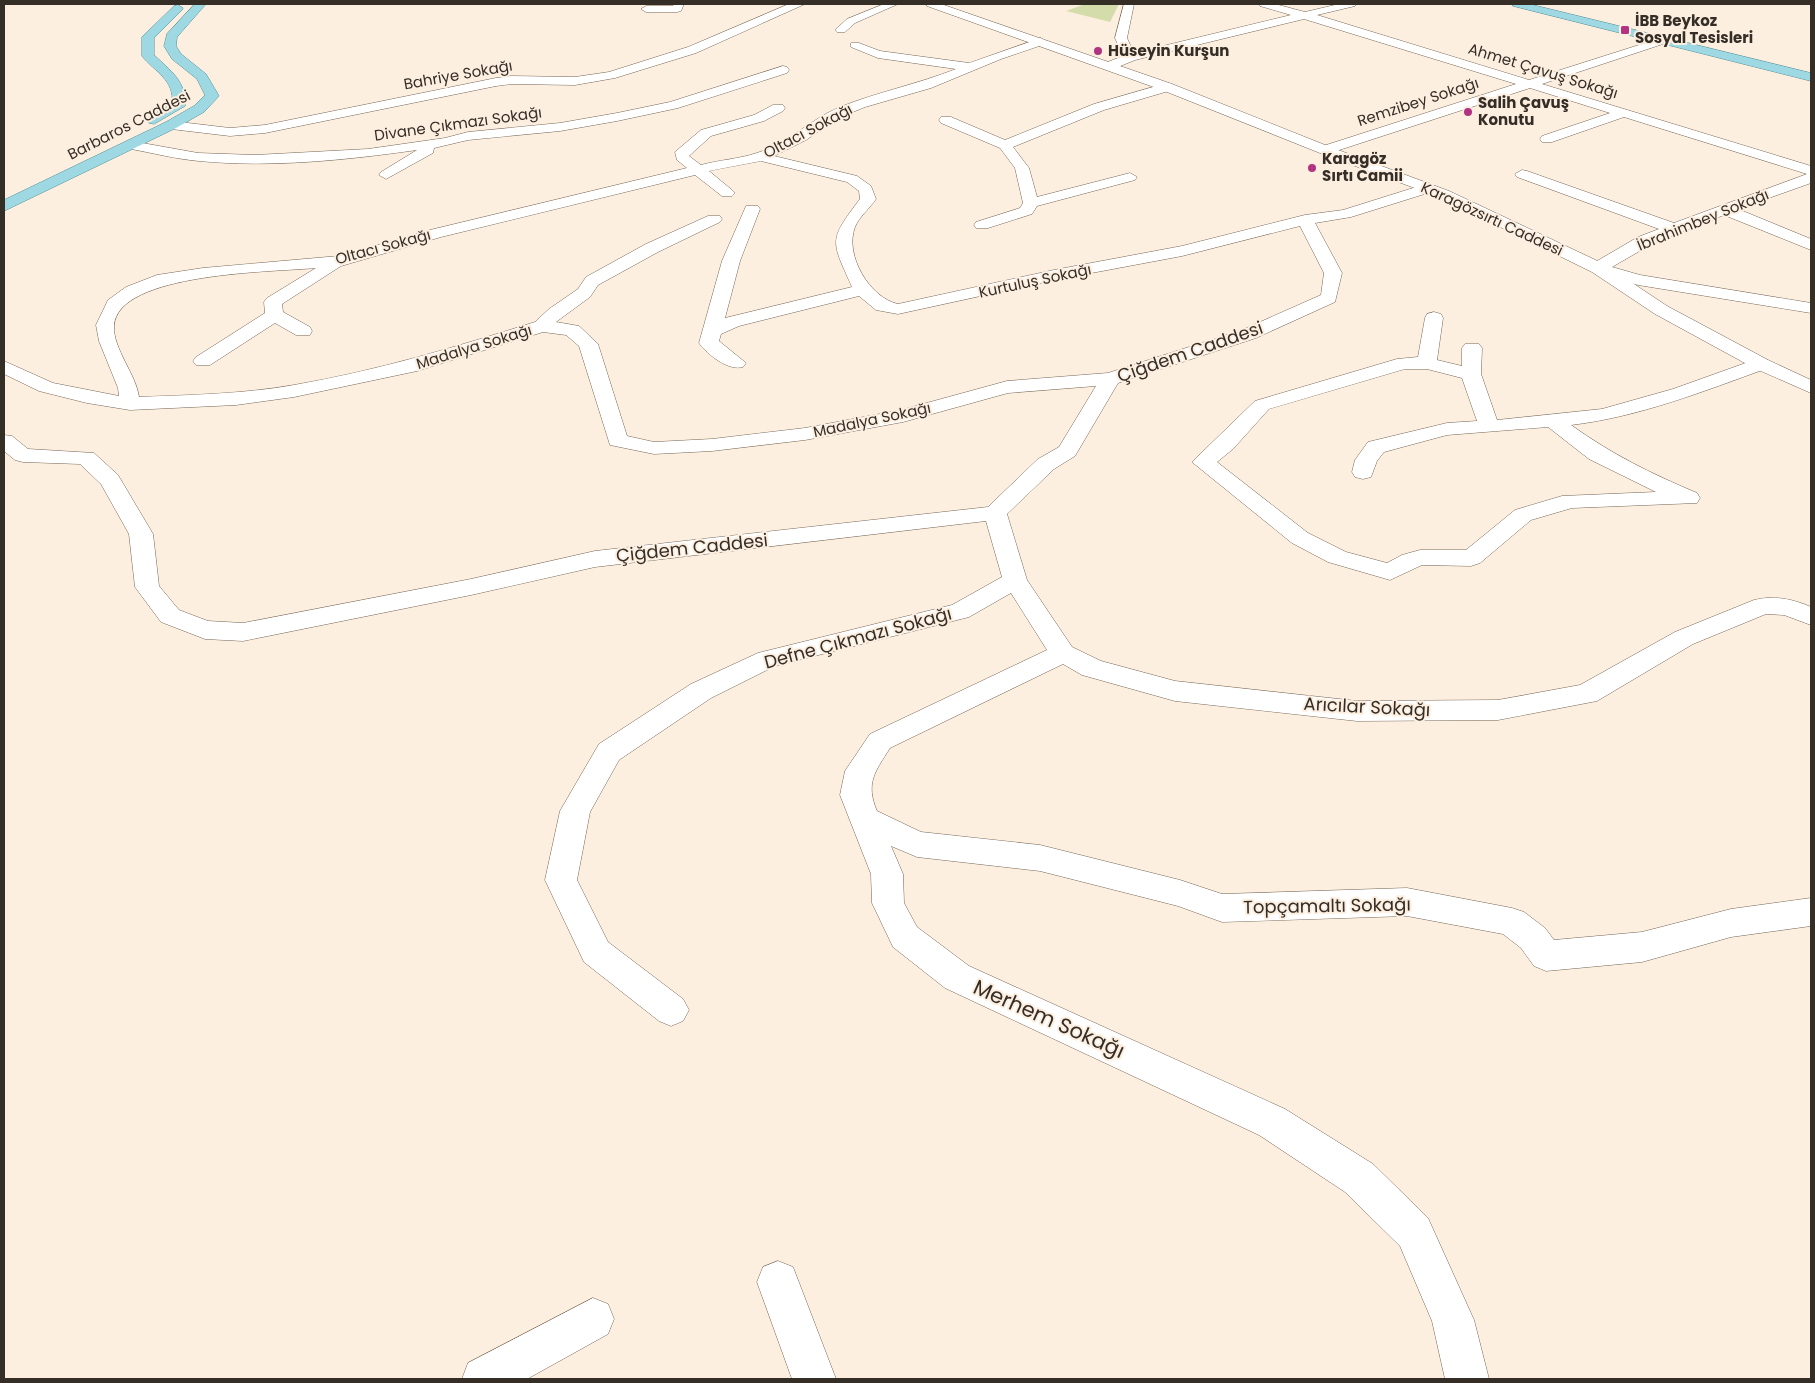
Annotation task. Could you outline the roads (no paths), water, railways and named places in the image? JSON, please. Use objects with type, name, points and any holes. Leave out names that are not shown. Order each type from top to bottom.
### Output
[{"type":"main road","name":"Barbaros Caddesi","points":[[67,160],[168,114],[178,106],[179,86],[148,56],[148,37],[183,4]]},
{"type":"main road","name":"Barbaros Caddesi","points":[[4,206],[171,125],[199,109],[212,96],[202,76],[176,56],[170,46],[171,36],[180,24],[201,4]]},
{"type":"main road","points":[[1518,4],[1811,77]]},
{"type":"street","points":[[646,9],[677,9],[679,4]]},
{"type":"street","name":"Bahriye Sokağı","points":[[171,125],[230,132],[248,131],[504,81],[547,82],[592,79],[692,50],[754,24],[783,9],[800,4]]},
{"type":"street","points":[[841,30],[851,21],[893,4]]},
{"type":"street","name":"Karagözsırtı Caddesi","points":[[931,4],[1167,86],[1325,150],[1429,188],[1598,268],[1661,310],[1761,364],[1811,387]]},
{"type":"street","points":[[1129,4],[1120,38],[1124,51],[1130,57]]},
{"type":"street","name":"Ahmet Çavuş Sokağı","points":[[1264,4],[1526,84],[1626,112],[1811,171]]},
{"type":"street","points":[[1109,66],[1130,57],[1351,4]]},
{"type":"street","name":"Remzibey Sokağı","points":[[1325,150],[1665,40]]},
{"type":"street","name":"Oltacı Sokağı","points":[[130,404],[128,388],[108,341],[105,325],[114,304],[132,290],[171,277],[340,261],[436,233],[761,157],[802,137],[831,116],[860,104],[926,85],[997,56],[1041,42]]},
{"type":"street","points":[[855,45],[878,54],[973,67]]},
{"type":"street","name":"Divane Çıkmazı Sokağı","points":[[131,145],[198,157],[255,159],[368,153],[445,142],[468,136],[560,127],[664,107],[783,70]]},
{"type":"street","points":[[905,78],[926,85]]},
{"type":"street","points":[[1005,144],[1099,107],[1167,86]]},
{"type":"street","points":[[727,193],[682,157],[682,152],[706,134],[759,118],[778,108]]},
{"type":"street","points":[[1547,139],[1626,112]]},
{"type":"street","points":[[946,120],[1005,144],[1022,168],[1031,203]]},
{"type":"street","points":[[386,174],[410,158],[445,142]]},
{"type":"street","name":"Kurtuluş Sokağı","points":[[761,157],[852,179],[866,189],[868,199],[847,227],[843,250],[862,290],[882,306],[898,309],[1054,275],[1173,253],[1304,220],[1345,214],[1429,188]]},
{"type":"street","points":[[1522,174],[1674,229]]},
{"type":"street","points":[[982,225],[1026,211],[1031,203],[1130,178]]},
{"type":"street","name":"İbrahimbey Sokağı","points":[[1598,268],[1644,241],[1724,209],[1811,178]]},
{"type":"street","points":[[736,363],[710,343],[731,261],[752,209]]},
{"type":"street","points":[[1724,209],[1811,246]]},
{"type":"street","points":[[542,326],[555,313],[584,293],[592,281],[652,248],[714,219]]},
{"type":"street","name":"Çiğdem Caddesi","points":[[4,441],[23,455],[86,458],[110,480],[141,534],[147,587],[170,616],[205,630],[243,632],[595,559],[995,514],[1046,464],[1067,451],[1110,379],[1222,345],[1299,314],[1329,298],[1333,273],[1304,220]]},
{"type":"street","points":[[274,315],[274,302],[340,261]]},
{"type":"street","points":[[1598,268],[1638,280],[1811,308]]},
{"type":"street","points":[[712,331],[741,320],[862,290]]},
{"type":"street","points":[[274,315],[303,331]]},
{"type":"street","points":[[203,361],[274,315]]},
{"type":"street","points":[[1427,363],[1434,318]]},
{"type":"street","name":"Madalya Sokağı","points":[[4,367],[46,386],[87,398],[130,404],[236,399],[294,390],[417,364],[542,326],[572,330],[588,344],[618,440],[654,448],[712,445],[805,434],[903,416],[1007,388],[1110,379]]},
{"type":"street","points":[[1472,348],[1471,374],[1490,428]]},
{"type":"street","points":[[1471,374],[1427,363],[1404,363],[1262,405],[1225,444],[1203,462],[1300,538],[1337,557],[1390,572],[1401,565],[1427,555],[1471,558],[1523,515],[1570,501],[1690,498],[1647,480],[1597,454],[1553,421]]},
{"type":"street","points":[[1363,472],[1366,460],[1376,447],[1447,429],[1490,428],[1603,415],[1680,393],[1761,364]]},
{"type":"street","name":"Arıcılar Sokağı","points":[[995,514],[1015,580],[1063,653],[1092,668],[1175,691],[1357,711],[1498,710],[1588,694],[1684,638],[1763,606],[1788,607],[1811,617]]},
{"type":"street","name":"Defne Çıkmazı Sokağı","points":[[670,1010],[596,952],[561,880],[575,811],[609,752],[701,691],[767,659],[960,611],[1015,580]]},
{"type":"street","name":"Merhem Sokağı","points":[[1063,653],[880,742],[860,771],[855,795],[887,874],[888,903],[905,937],[957,977],[1272,1122],[1359,1178],[1414,1232],[1452,1320],[1468,1379]]},
{"type":"street","name":"Topçamaltı Sokağı","points":[[865,819],[917,844],[1040,858],[1180,893],[1222,908],[1407,902],[1512,922],[1533,938],[1546,956],[1642,947],[1731,923],[1811,912]]},
{"type":"street","points":[[778,1282],[814,1379]]},
{"type":"street","points":[[484,1379],[593,1319]]},
{"type":"place","name":"İBB Beykoz Sosyal Tesisleri","points":[[1625,30]]},
{"type":"place","name":"Hüseyin Kurşun","points":[[1098,51]]},
{"type":"place","name":"Salih Çavuş Konutu","points":[[1468,112]]},
{"type":"place","name":"Karagöz Sırtı Camii","points":[[1312,168]]}]
